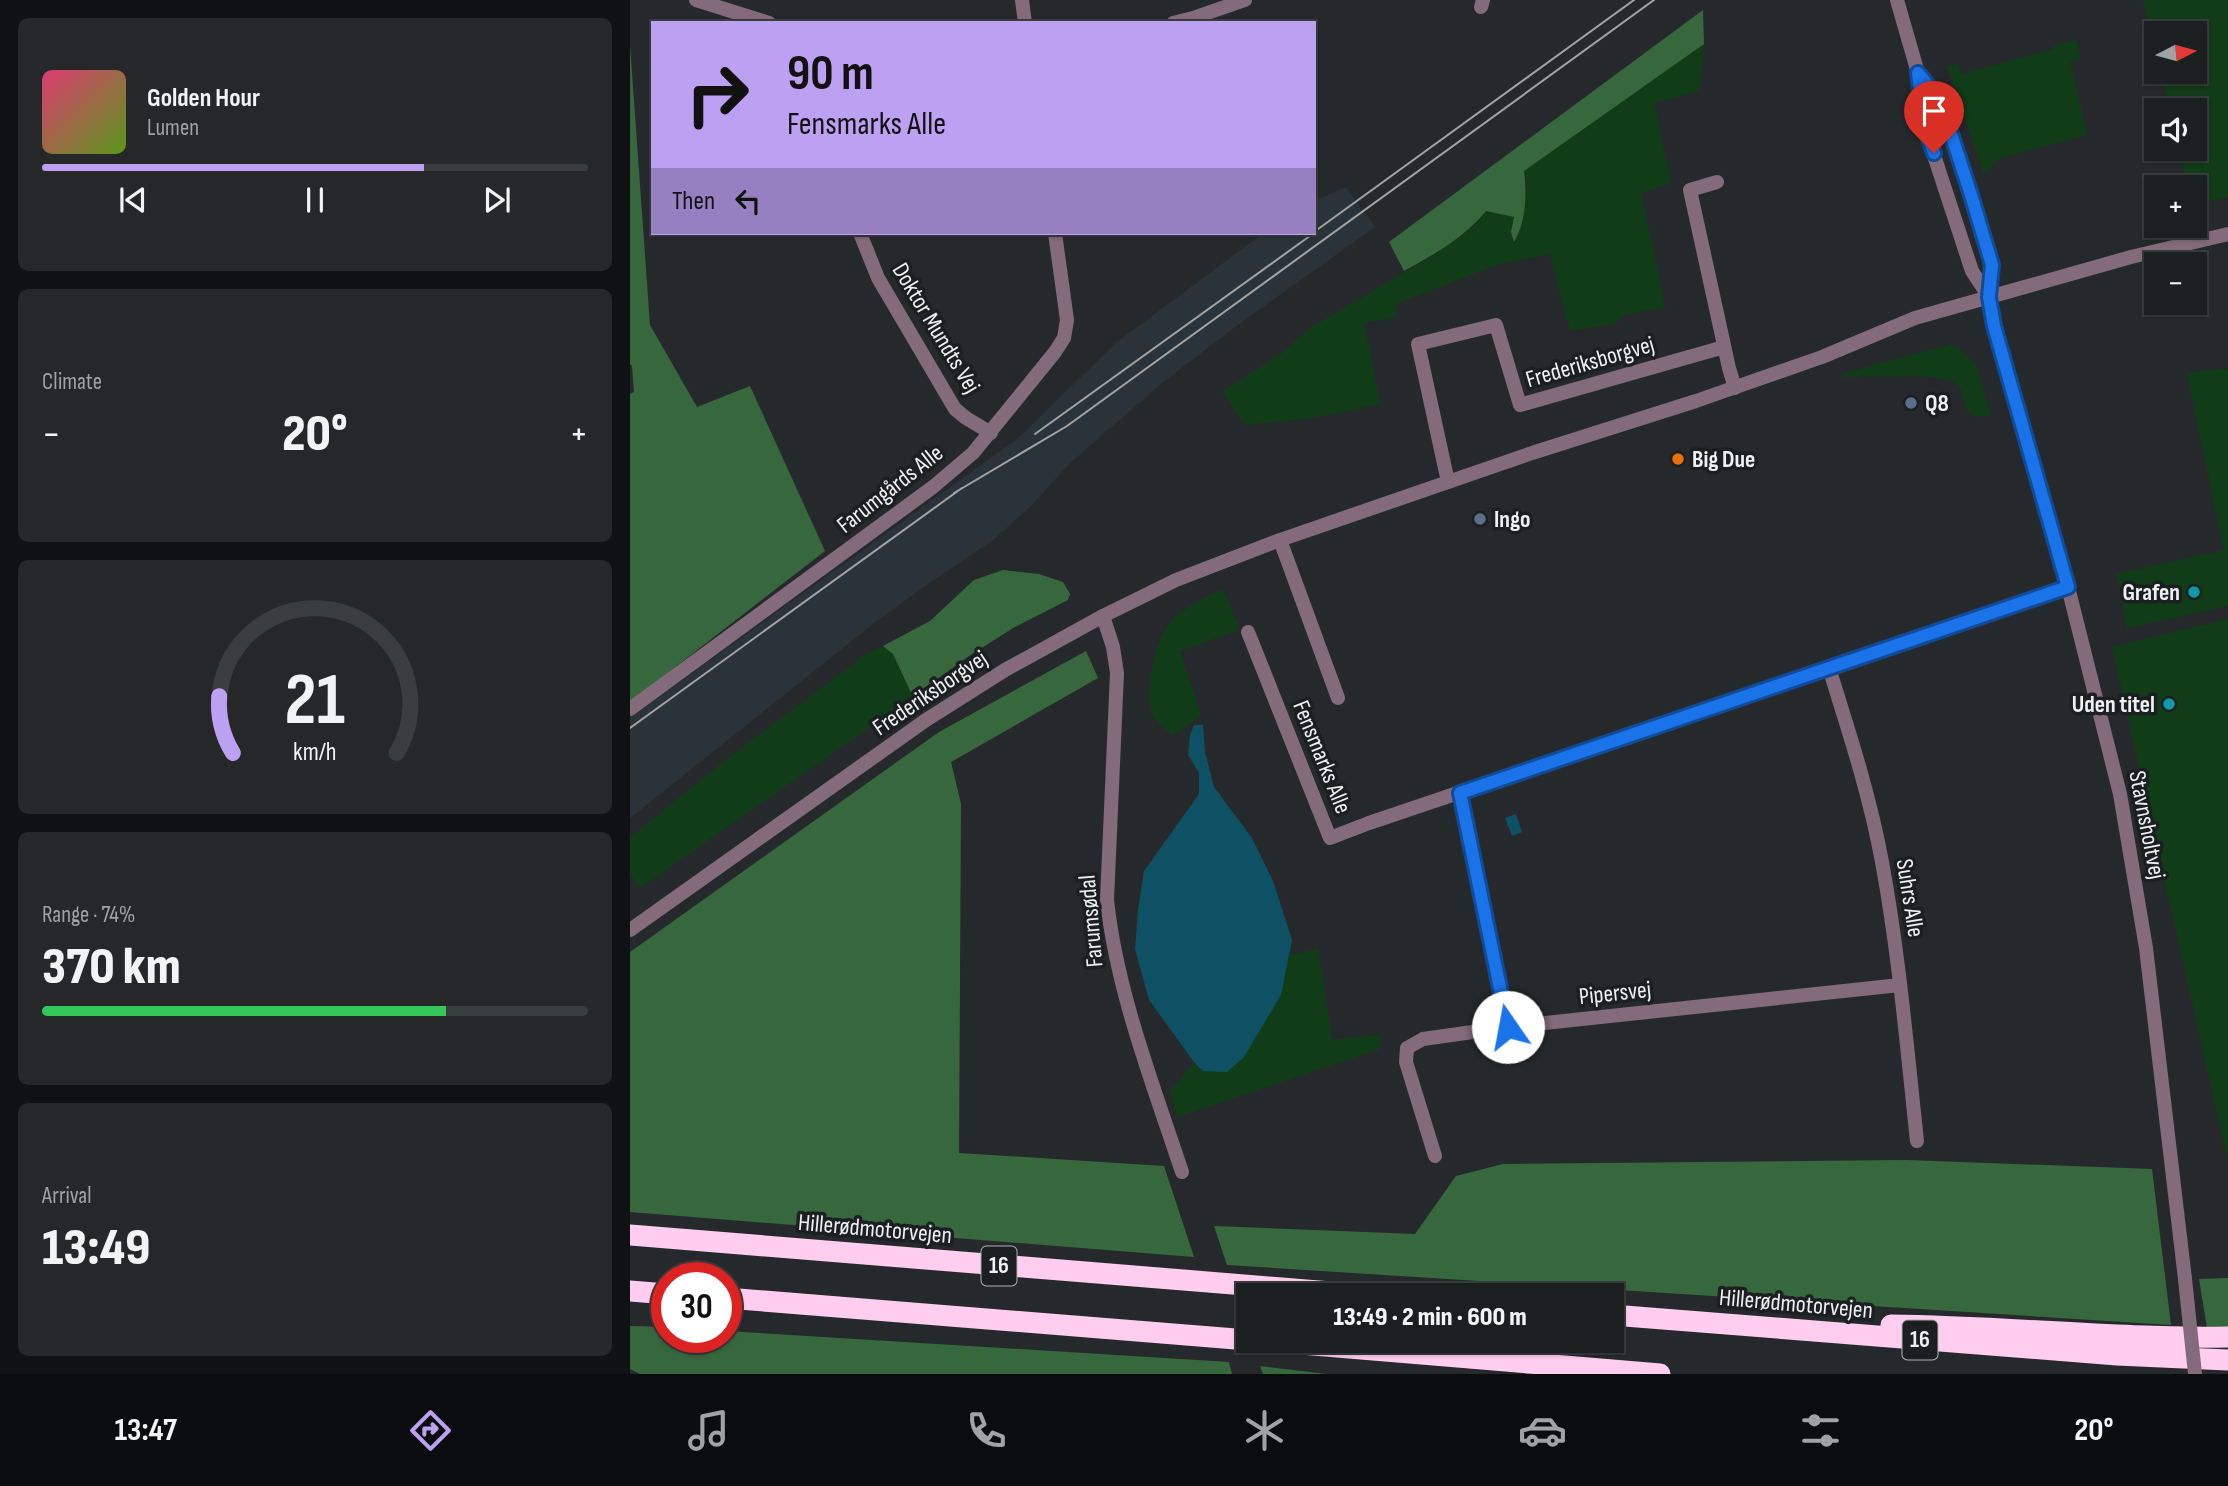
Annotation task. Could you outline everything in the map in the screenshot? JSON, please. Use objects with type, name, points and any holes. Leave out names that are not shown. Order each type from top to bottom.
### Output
[{"type":"highway","name":"Hillerødmotorvejen","points":[[630,1235],[1236,1284]]},
{"type":"highway","points":[[630,1291],[651,1293]]},
{"type":"highway","name":"16","points":[[742,1299],[1236,1339]]},
{"type":"highway","name":"Hillerødmotorvejen","points":[[1624,1316],[2104,1354],[2228,1360]]},
{"type":"highway","points":[[1802,1331],[1854,1325],[1944,1326],[2228,1337]]},
{"type":"highway","points":[[1364,1353],[1475,1366],[1660,1374]]},
{"type":"street","points":[[696,0],[763,21]]},
{"type":"street","points":[[1022,0],[1025,21]]},
{"type":"street","points":[[1181,21],[1245,0]]},
{"type":"street","points":[[1897,0],[1918,73],[1925,128],[1972,271],[1989,297]]},
{"type":"street","points":[[1918,73],[1940,100],[1972,198],[1992,265],[1989,297]]},
{"type":"street","points":[[1717,183],[1690,190],[1735,387]]},
{"type":"street","name":"Frederiksborgvej","points":[[630,930],[926,720],[1005,670],[1103,616],[1176,580],[1280,540],[1735,387],[1845,348],[1915,318],[2143,254],[2228,234]]},
{"type":"street","name":"Doktor Mundts Vej","points":[[861,235],[878,278],[955,409],[991,433]]},
{"type":"street","name":"Farumgårds Alle","points":[[630,709],[933,487],[973,453],[991,433],[1063,338],[1067,320],[1055,235]]},
{"type":"street","name":"Stavnsholtvej","points":[[1989,297],[1994,326],[2068,587],[2120,794],[2144,935],[2195,1374]]},
{"type":"street","name":"Frederiksborgvej","points":[[1448,482],[1418,344],[1496,325],[1520,405],[1724,347]]},
{"type":"street","points":[[1280,540],[1338,698]]},
{"type":"street","name":"Fensmarks Alle","points":[[1248,632],[1330,838],[2068,587]]},
{"type":"street","name":"Farumsødal","points":[[1103,616],[1114,647],[1116,673],[1107,900],[1111,935],[1118,973],[1182,1172]]},
{"type":"street","name":"Suhrs Alle","points":[[1829,668],[1862,771],[1882,862],[1900,985],[1917,1142]]},
{"type":"street","points":[[1460,793],[1508,1027]]},
{"type":"street","name":"Pipersvej","points":[[1435,1156],[1406,1062],[1407,1048],[1423,1039],[1508,1027],[1900,985]]},
{"type":"shaded area","points":[[1346,187],[1375,227],[1247,318],[1162,383],[1069,464],[1032,505],[993,540],[873,624],[630,818],[630,718],[1017,439],[1116,343],[1258,237],[1316,235],[1316,200]]},
{"type":"green space","points":[[2143,0],[2228,0],[2228,197],[2207,201],[2207,175],[2185,175],[2182,161],[2207,161],[2207,98],[2167,98],[2163,84],[2207,84],[2207,21],[2148,21]]},
{"type":"green space","points":[[1703,10],[1704,44],[1524,171],[1525,208],[1514,242],[1511,232],[1514,217],[1486,211],[1459,237],[1404,271],[1389,242]]},
{"type":"green space","points":[[2076,40],[2080,59],[2070,62],[2087,135],[2000,158],[1984,175],[1947,66],[1957,64],[1961,74],[2054,49],[2054,46]]},
{"type":"green space","points":[[1704,44],[1699,91],[1654,103],[1671,183],[1641,193],[1665,307],[1624,315],[1614,324],[1570,331],[1550,254],[1499,264],[1396,304],[1396,317],[1364,323],[1380,404],[1313,418],[1246,425],[1222,392],[1282,353],[1310,328],[1437,253],[1472,228],[1486,211],[1514,217],[1511,232],[1527,189],[1524,171]]},
{"type":"green space","points":[[630,45],[650,325],[697,407],[750,386],[825,551],[630,702],[630,394],[634,392],[630,364]]},
{"type":"green space","points":[[1953,344],[1976,365],[1990,415],[1977,417],[1967,411],[1960,388],[1950,381],[1922,376],[1842,377],[1844,373]]},
{"type":"green space","points":[[2226,368],[2228,606],[2127,628],[2117,574],[2224,550],[2187,373]]},
{"type":"green space","points":[[1003,570],[1039,574],[1063,582],[1070,594],[1068,600],[1013,628],[913,697],[893,654],[883,646],[930,621],[974,580]]},
{"type":"green space","points":[[1223,589],[1240,630],[1180,651],[1201,716],[1173,736],[1156,720],[1151,707],[1150,681],[1160,639],[1172,620],[1190,606]]},
{"type":"green space","points":[[2228,619],[2228,1161],[2112,647]]},
{"type":"green space","points":[[883,646],[893,654],[913,697],[640,888],[630,874],[630,838],[728,758],[865,655]]},
{"type":"green space","points":[[1086,651],[1098,678],[951,762],[961,804],[959,1153],[1164,1166],[1194,1257],[630,1212],[630,952],[939,732]]},
{"type":"green space","points":[[1318,949],[1332,1039],[1380,1035],[1380,1049],[1177,1117],[1170,1091],[1194,1062],[1203,1071],[1281,995],[1289,955]]},
{"type":"green space","points":[[1907,1160],[2152,1169],[2171,1325],[1624,1290],[1624,1283],[1510,1283],[1227,1265],[1214,1226],[1415,1234],[1456,1176],[1503,1164]]},
{"type":"green space","points":[[2228,1278],[2228,1328],[2207,1328],[2199,1279]]},
{"type":"green space","points":[[630,1326],[651,1327],[651,1353],[742,1353],[742,1332],[1229,1362],[1232,1374],[640,1374],[630,1369]]},
{"type":"green space","points":[[1260,1366],[1327,1374],[1263,1374]]},
{"type":"water","points":[[1194,725],[1203,725],[1205,752],[1214,787],[1252,838],[1273,881],[1292,940],[1281,995],[1244,1057],[1227,1072],[1203,1071],[1194,1062],[1149,1000],[1135,949],[1144,871],[1199,794],[1199,773],[1188,755]]},
{"type":"water","points":[[1516,814],[1522,832],[1512,836],[1505,818]]},
{"type":"tram line","points":[[1316,231],[1634,0]]},
{"type":"tram line","points":[[954,493],[1067,426],[1654,0]]},
{"type":"tram line","points":[[1035,434],[1311,235]]},
{"type":"tram line","points":[[630,728],[962,488]]},
{"type":"place","name":"Q8","points":[[1911,403]]},
{"type":"place","name":"Big Due","points":[[1678,459]]},
{"type":"place","name":"Ingo","points":[[1480,519]]},
{"type":"place","name":"Grafen","points":[[2194,592]]},
{"type":"place","name":"Uden titel","points":[[2169,704]]},
{"type":"route","points":[[1508,1027],[1460,793],[2068,587],[1994,326],[1989,297],[1992,265],[1940,100],[1918,73],[1925,128],[1934,153]]}]
